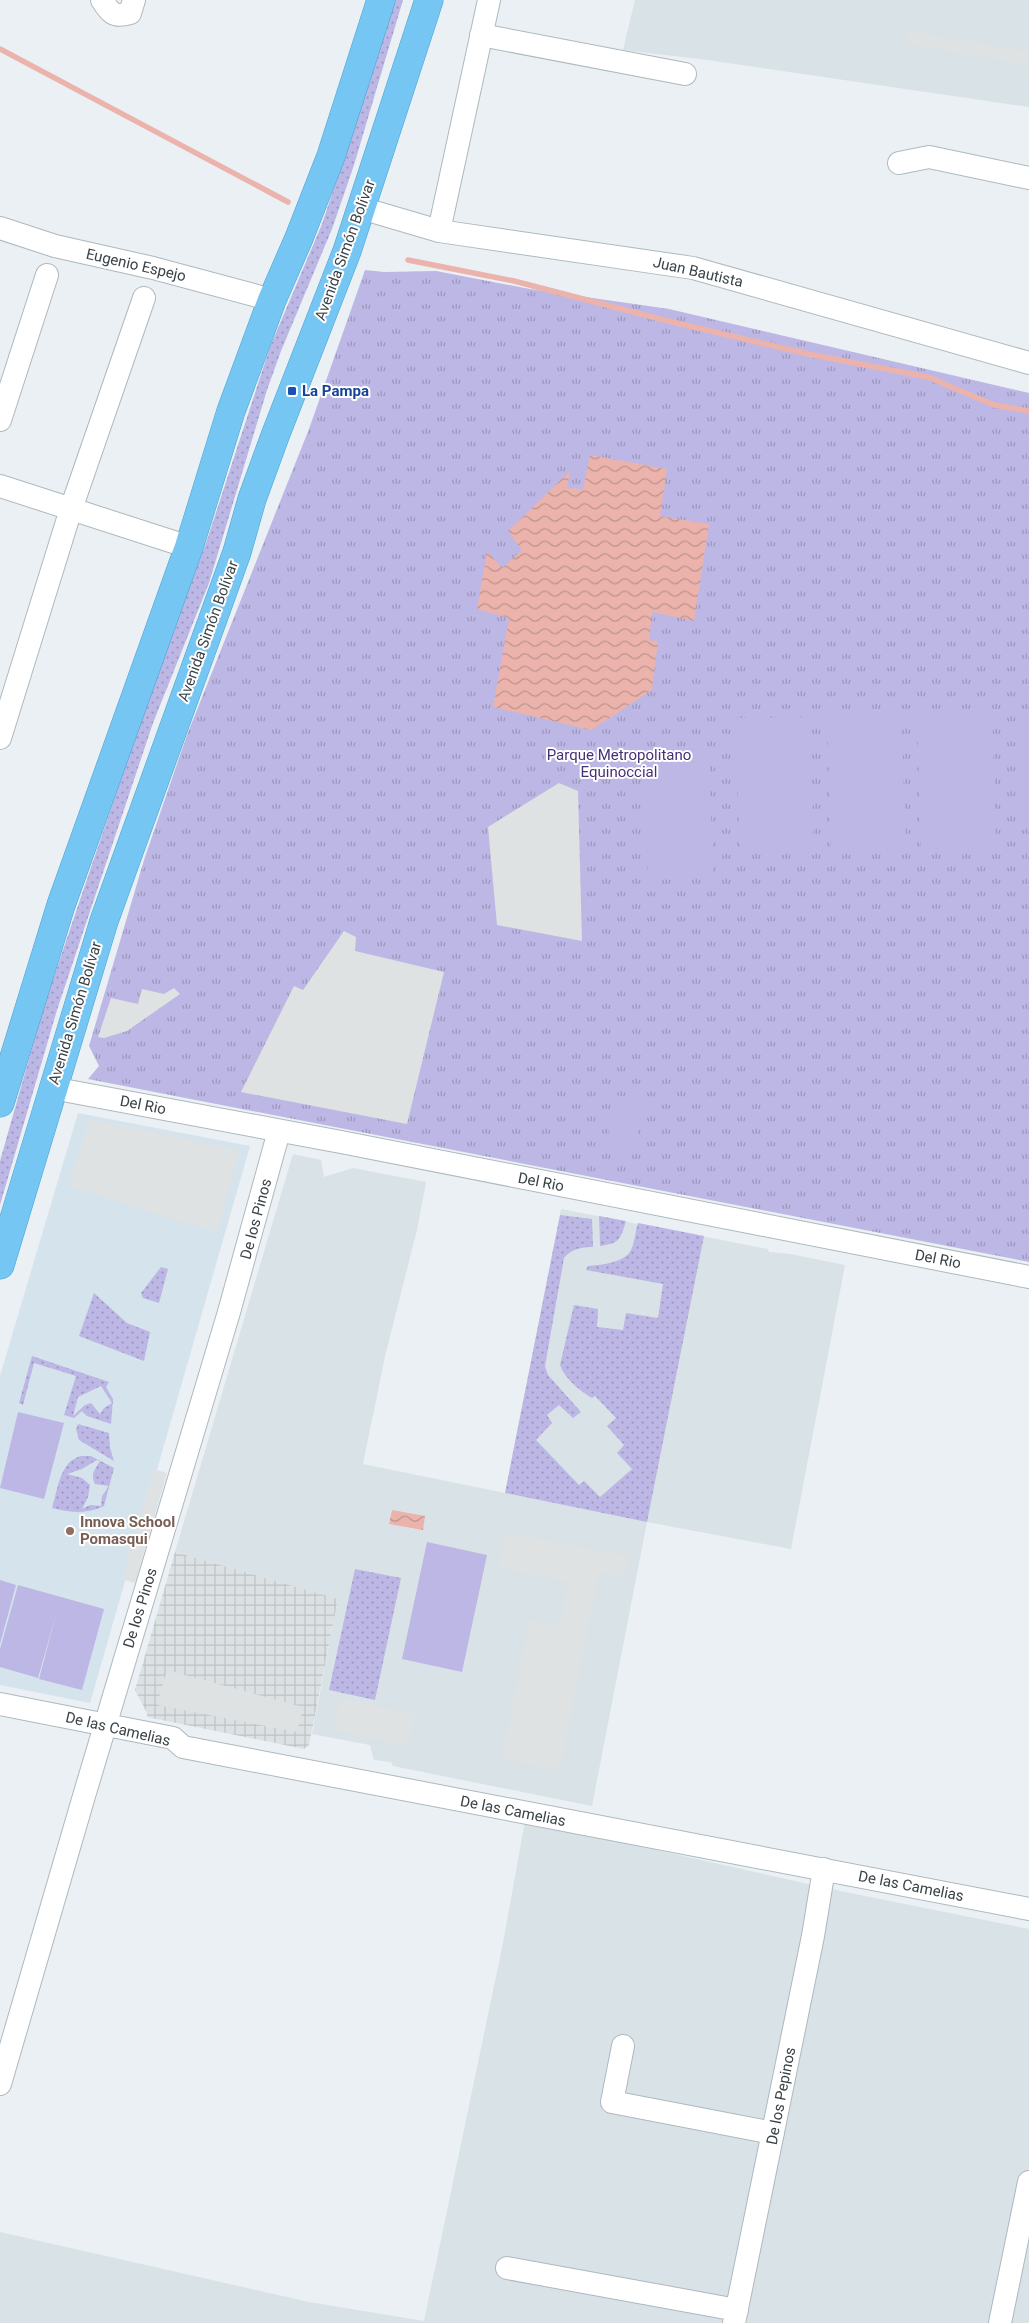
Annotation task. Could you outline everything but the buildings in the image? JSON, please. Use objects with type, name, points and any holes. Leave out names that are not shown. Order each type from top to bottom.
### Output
[{"type":"highway","points":[[0,1103],[62,905],[189,547],[228,418],[272,300],[331,156],[382,0]]},
{"type":"highway","name":"Avenida Simón Bolívar","points":[[0,1265],[104,921],[236,552],[252,499],[361,208],[429,0]]},
{"type":"street","points":[[102,0],[109,12],[119,16],[130,13],[134,0]]},
{"type":"street","points":[[439,231],[488,0]]},
{"type":"street","points":[[481,35],[685,74]]},
{"type":"street","points":[[899,163],[928,157],[1029,178]]},
{"type":"street","name":"Juan Bautista","points":[[361,208],[439,231],[693,268],[1029,363]]},
{"type":"street","name":"Eugenio Espejo","points":[[0,228],[55,246],[153,268],[272,300]]},
{"type":"street","points":[[0,420],[47,275]]},
{"type":"street","points":[[0,738],[71,509],[144,298]]},
{"type":"street","points":[[0,486],[189,547]]},
{"type":"street","name":"Del Rio","points":[[52,1088],[1029,1277]]},
{"type":"street","name":"De los Pinos","points":[[0,2084],[234,1295],[279,1131]]},
{"type":"street","name":"De las Camelias","points":[[0,1704],[173,1738],[183,1747],[824,1868],[1029,1909]]},
{"type":"street","name":"De los Pepinos","points":[[736,2317],[813,1936],[824,1868]]},
{"type":"street","points":[[623,2046],[612,2102],[774,2133]]},
{"type":"street","points":[[1000,2323],[1029,2182]]},
{"type":"street","points":[[507,2268],[736,2317]]},
{"type":"shaded area","points":[[635,0],[1029,0],[1029,107],[708,60],[623,50]]},
{"type":"shaded area","points":[[908,31],[1029,52],[1029,66],[906,44]]},
{"type":"shaded area","points":[[559,783],[578,791],[582,941],[497,925],[488,827]]},
{"type":"shaded area","points":[[344,931],[356,937],[355,951],[444,972],[407,1124],[241,1092],[294,986],[303,990]]},
{"type":"shaded area","points":[[174,988],[180,994],[127,1031],[104,1038],[98,1037],[111,998],[138,1004],[142,989],[164,994]]},
{"type":"shaded area","name":"Innova School Pomasqui","points":[[78,1113],[250,1146],[90,1703],[0,1685],[0,1376]]},
{"type":"shaded area","points":[[89,1119],[240,1150],[217,1233],[69,1186]]},
{"type":"shaded area","points":[[293,1154],[321,1160],[324,1177],[353,1168],[426,1182],[417,1230],[385,1356],[363,1464],[505,1493],[561,1209],[768,1249],[769,1252],[790,1254],[845,1265],[791,1549],[647,1522],[592,1806],[393,1766],[391,1762],[374,1760],[370,1745],[312,1734],[338,1599],[175,1552]]},
{"type":"shaded area","points":[[154,1469],[167,1473],[135,1583],[122,1579]]},
{"type":"shaded area","points":[[505,1532],[629,1556],[625,1577],[599,1572],[560,1770],[502,1759],[529,1620],[560,1625],[568,1581],[498,1568]]},
{"type":"shaded area","points":[[175,1552],[338,1599],[309,1745],[304,1749],[147,1717],[147,1713],[135,1690]]},
{"type":"shaded area","points":[[167,1670],[303,1707],[297,1732],[157,1705]]},
{"type":"shaded area","points":[[340,1698],[415,1714],[407,1746],[333,1730]]},
{"type":"shaded area","points":[[525,1821],[840,1891],[1029,1929],[1029,2323],[0,2323],[0,2232],[309,2302],[424,2321],[503,1943]]},
{"type":"green space","points":[[393,0],[403,0],[354,165],[332,229],[281,351],[267,390],[209,583],[153,723],[57,1010],[0,1205],[0,1161],[44,1006],[142,717],[208,537],[270,347],[322,224],[371,77]]},
{"type":"green space","name":"Parque Metropolitano Equinoccial","points":[[365,270],[384,272],[436,271],[530,289],[669,309],[1029,393],[1029,1262],[88,1079],[99,1066],[89,1046],[144,860],[187,735],[309,429]]},
{"type":"green space","points":[[992,711],[996,847],[921,849],[917,713]]},
{"type":"green space","points":[[901,712],[906,848],[831,850],[827,714]]},
{"type":"green space","points":[[810,717],[814,853],[740,854],[735,718]]},
{"type":"green space","points":[[1029,719],[1029,815],[1021,815],[1019,720]]},
{"type":"green space","points":[[709,748],[713,878],[648,880],[644,750]]},
{"type":"green space","points":[[616,1095],[643,1101],[633,1154],[606,1149]]},
{"type":"green space","points":[[560,1215],[592,1219],[593,1247],[577,1249],[570,1252],[564,1258],[545,1366],[548,1375],[581,1412],[573,1418],[559,1405],[547,1415],[552,1423],[536,1440],[579,1485],[584,1481],[600,1497],[632,1469],[617,1453],[624,1445],[607,1426],[616,1418],[595,1396],[592,1398],[573,1384],[565,1375],[560,1365],[574,1305],[598,1309],[597,1327],[623,1330],[626,1313],[658,1318],[663,1284],[586,1270],[588,1266],[618,1261],[628,1254],[632,1247],[638,1223],[704,1236],[647,1522],[505,1493]]},
{"type":"green space","points":[[599,1216],[626,1221],[618,1240],[612,1244],[600,1246]]},
{"type":"green space","points":[[161,1267],[168,1269],[159,1303],[143,1298],[141,1293]]},
{"type":"green space","points":[[94,1293],[127,1323],[150,1332],[144,1361],[79,1336]]},
{"type":"green space","points":[[32,1356],[109,1382],[106,1387],[113,1399],[111,1424],[87,1416],[82,1411],[74,1418],[64,1415],[76,1376],[34,1363],[23,1405],[19,1403]],"holes":[[[101,1386],[112,1403],[104,1408],[100,1414],[91,1403],[85,1405],[73,1416],[78,1397]]]},
{"type":"green space","points":[[18,1412],[64,1423],[44,1499],[0,1488]]},
{"type":"green space","points":[[78,1424],[109,1433],[110,1448],[114,1461],[79,1440],[76,1429]]},
{"type":"green space","points":[[81,1456],[91,1456],[114,1468],[104,1506],[78,1512],[52,1508],[64,1470],[74,1459]],"holes":[[[97,1460],[100,1461],[94,1472],[95,1484],[109,1486],[102,1496],[101,1506],[90,1505],[82,1509],[88,1497],[90,1485],[82,1478],[67,1474],[82,1469]]]},
{"type":"green space","points":[[427,1542],[487,1555],[462,1672],[402,1659]]},
{"type":"green space","points":[[355,1569],[401,1578],[375,1700],[329,1690]]},
{"type":"green space","points":[[0,1580],[16,1585],[0,1644]]},
{"type":"green space","points":[[18,1585],[104,1609],[82,1690],[39,1679],[57,1611],[38,1678],[0,1667],[0,1649]]},
{"type":"water","points":[[590,455],[667,469],[660,516],[709,524],[694,621],[652,612],[649,640],[658,641],[652,690],[591,730],[493,707],[509,618],[477,609],[487,551],[502,568],[522,550],[508,531],[570,471],[567,488],[583,489]]},
{"type":"water","points":[[392,1510],[425,1516],[423,1530],[389,1524]]},
{"type":"waterway","points":[[0,49],[288,202]]},
{"type":"waterway","points":[[408,260],[514,281],[664,320],[808,354],[928,377],[994,405],[1029,411]]},
{"type":"place","name":"La Pampa","points":[[292,391]]},
{"type":"place","name":"Innova School Pomasqui","points":[[70,1531]]}]
